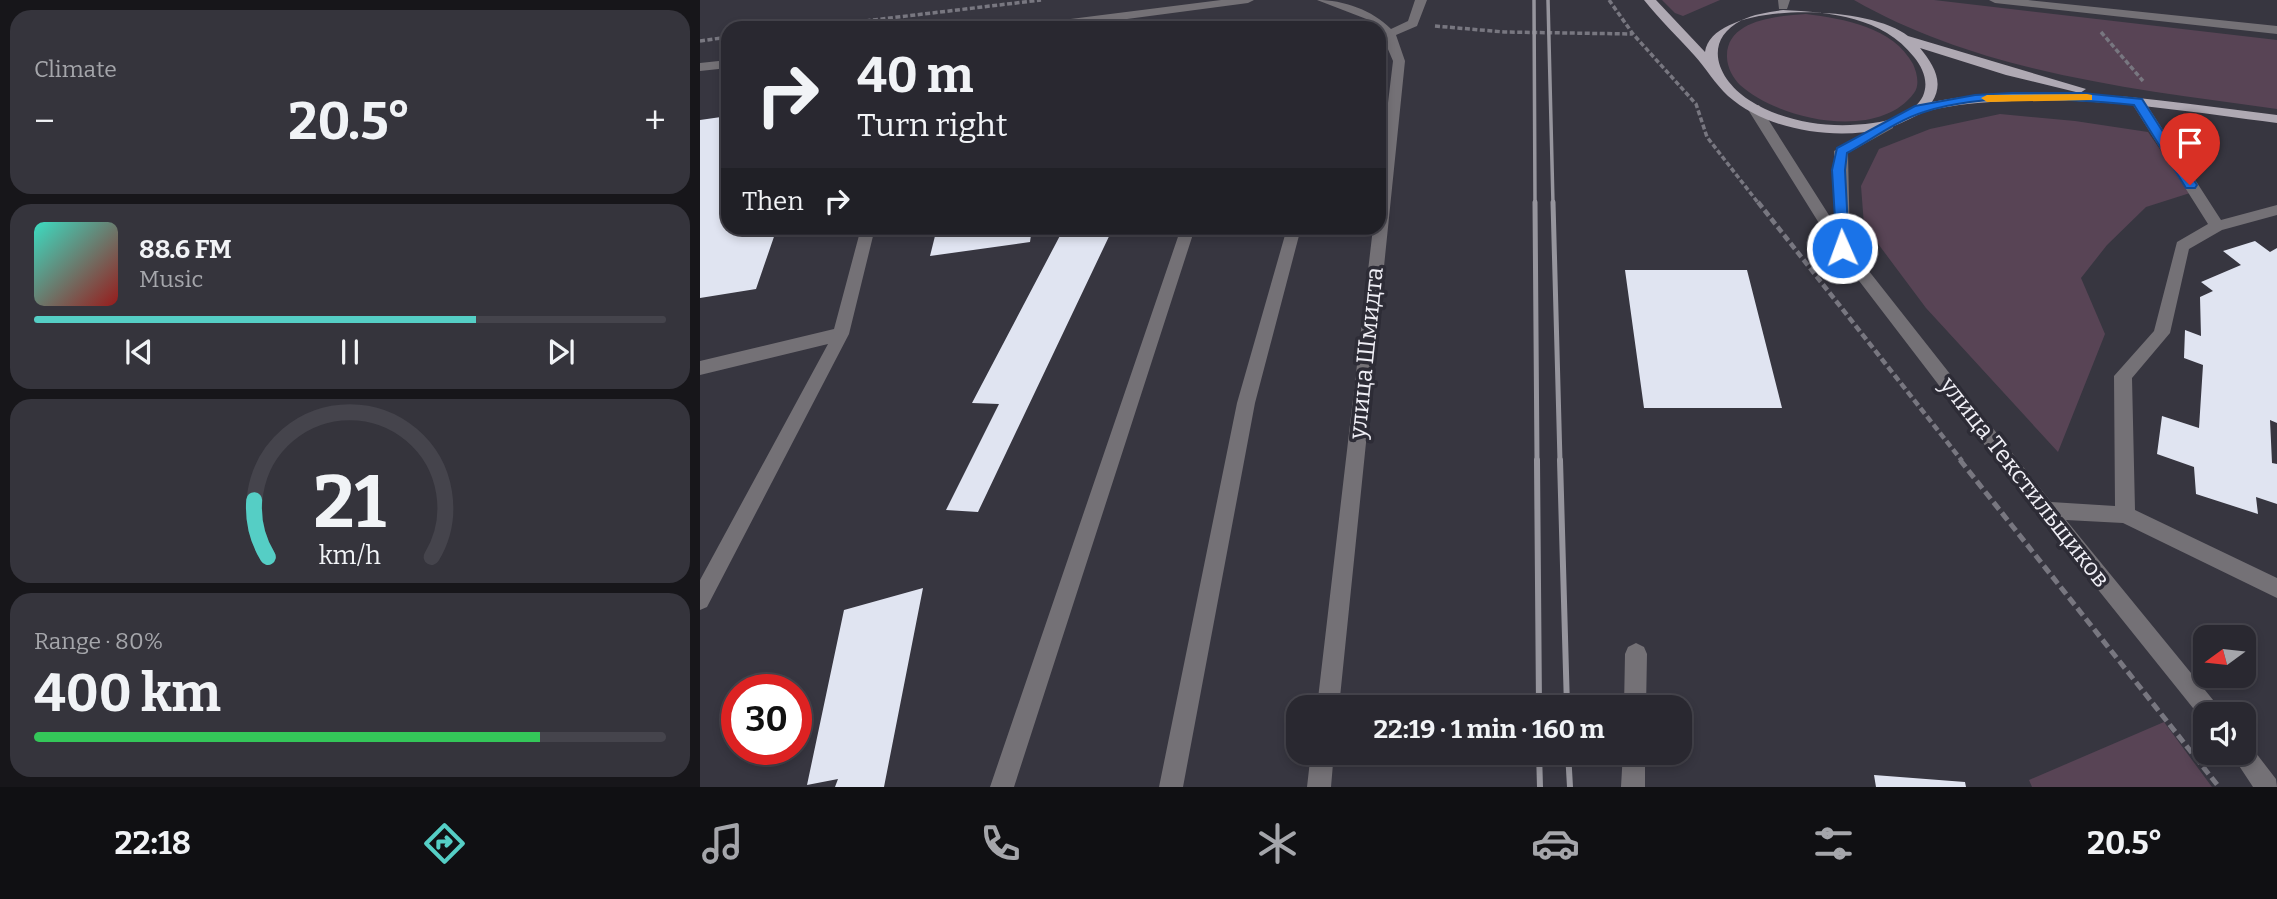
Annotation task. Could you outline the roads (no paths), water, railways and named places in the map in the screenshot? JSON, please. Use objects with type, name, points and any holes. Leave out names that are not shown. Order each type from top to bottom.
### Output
[{"type":"main road","points":[[1650,0],[1712,67],[1727,89],[1754,108],[1785,121],[1821,129],[1857,130],[1888,125],[1919,109],[1929,96],[1932,82],[1929,67],[1920,53],[1877,23],[1843,12],[1783,3],[1733,20],[1717,33],[1710,49],[1712,67]]},
{"type":"main road","points":[[1823,0],[1843,12]]},
{"type":"main road","points":[[1905,40],[2010,72],[2138,102]]},
{"type":"main road","points":[[1919,109],[1975,99],[2082,97],[2277,119]]},
{"type":"street","points":[[1085,21],[1248,0]]},
{"type":"street","points":[[1386,31],[1389,34],[1413,23],[1421,0]]},
{"type":"street","points":[[1995,0],[2277,30]]},
{"type":"street","points":[[2087,0],[2108,13]]},
{"type":"street","points":[[1328,1],[1376,21]]},
{"type":"street","name":"улица Шмидта","points":[[1386,179],[1399,61],[1389,34]]},
{"type":"street","points":[[700,67],[721,65]]},
{"type":"street","points":[[2138,102],[2217,226]]},
{"type":"street","name":"улица Текстильщиков","points":[[1754,108],[1842,248],[2046,510],[2200,702]]},
{"type":"street","points":[[1842,248],[1839,170],[1841,151],[1888,125]]},
{"type":"street","points":[[2125,515],[2123,376],[2162,333],[2182,246],[2217,226],[2277,210]]},
{"type":"street","points":[[700,600],[841,334],[866,235]]},
{"type":"street","points":[[1002,787],[1186,235]]},
{"type":"street","points":[[1171,787],[1246,403],[1292,235]]},
{"type":"street","name":"улица Шмидта","points":[[1329,695],[1380,235]]},
{"type":"street","points":[[700,368],[841,334]]},
{"type":"street","points":[[2046,510],[2125,515],[2277,588]]},
{"type":"street","points":[[1635,695],[1636,654]]},
{"type":"street","points":[[1319,787],[1322,765]]},
{"type":"street","points":[[1633,787],[1634,765]]},
{"type":"street","points":[[2251,765],[2268,787]]},
{"type":"railway","points":[[1534,0],[1535,204]]},
{"type":"railway","points":[[1548,0],[1553,204]]},
{"type":"railway","points":[[1535,202],[1537,461]]},
{"type":"railway","points":[[1553,202],[1560,461]]},
{"type":"railway","points":[[1537,460],[1539,695]]},
{"type":"railway","points":[[1560,460],[1567,695]]},
{"type":"railway","points":[[1539,765],[1540,787]]},
{"type":"railway","points":[[1569,765],[1570,787]]}]
